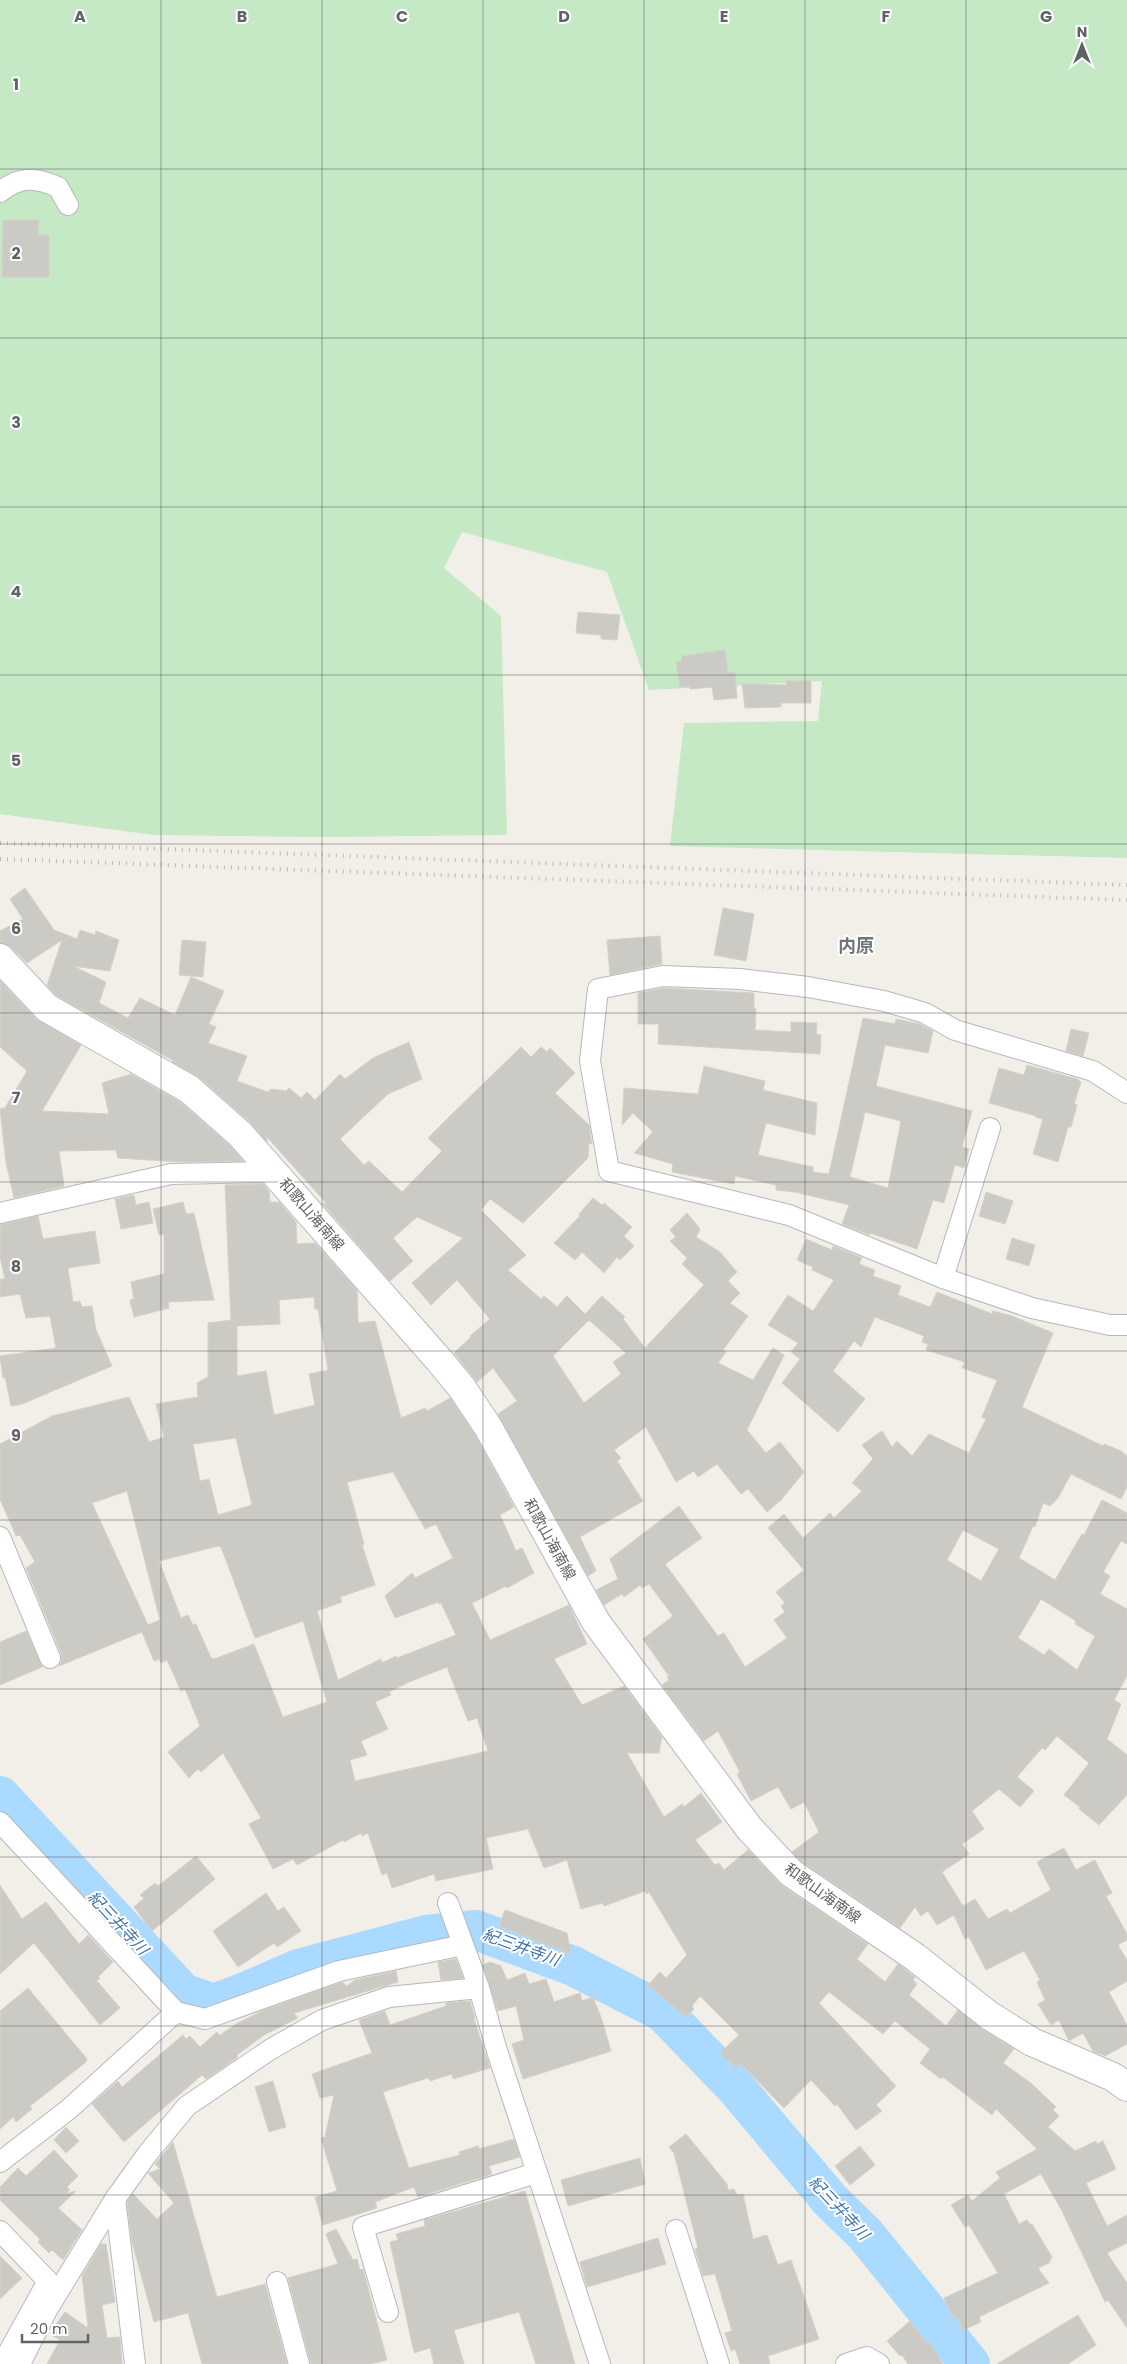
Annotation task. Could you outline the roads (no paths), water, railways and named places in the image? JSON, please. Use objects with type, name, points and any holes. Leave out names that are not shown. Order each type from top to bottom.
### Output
[{"type":"main road","name":"和歌山海南線","points":[[0,958],[47,1008],[189,1089],[240,1134],[462,1388],[488,1427],[596,1622],[748,1828],[790,1873],[915,1957],[990,2016],[1015,2032],[1032,2042],[1113,2076],[1127,2087]]},
{"type":"street","points":[[0,192],[13,182],[39,179],[58,186],[68,205]]},
{"type":"street","points":[[1127,1093],[1093,1071],[955,1030],[925,1013],[884,1001],[808,987],[740,979],[663,976],[598,989],[590,1061],[609,1171],[789,1215],[943,1278],[1032,1308],[1110,1325],[1127,1326]]},
{"type":"street","points":[[943,1278],[990,1128]]},
{"type":"street","points":[[0,1213],[171,1174],[275,1172]]},
{"type":"street","points":[[0,1537],[50,1658]]},
{"type":"street","points":[[0,1822],[176,2012],[205,2019],[340,1972],[462,1942]]},
{"type":"street","points":[[449,1907],[479,1988],[536,2173],[600,2364]]},
{"type":"street","points":[[20,2364],[47,2310],[115,2200],[148,2153],[187,2106],[271,2049],[322,2020],[389,1998],[479,1988]]},
{"type":"street","points":[[0,2162],[69,2109],[176,2012]]},
{"type":"street","points":[[388,2312],[363,2226],[536,2173]]},
{"type":"street","points":[[115,2200],[136,2364]]},
{"type":"street","points":[[676,2230],[720,2364]]},
{"type":"street","points":[[0,2231],[48,2281],[2,2364]]},
{"type":"street","points":[[278,2282],[300,2364]]},
{"type":"street","points":[[846,2364],[868,2357],[879,2364]]},
{"type":"waterway","name":"紀三井寺川","points":[[0,1796],[183,1993],[214,2004],[298,1969],[426,1935],[476,1930],[573,1966],[663,2012],[737,2089],[830,2200],[865,2234],[970,2364]]},
{"type":"railway","points":[[0,843],[1127,885]]},
{"type":"railway","points":[[0,859],[1127,900]]},
{"type":"district","name":"内原","points":[[856,945]]}]
